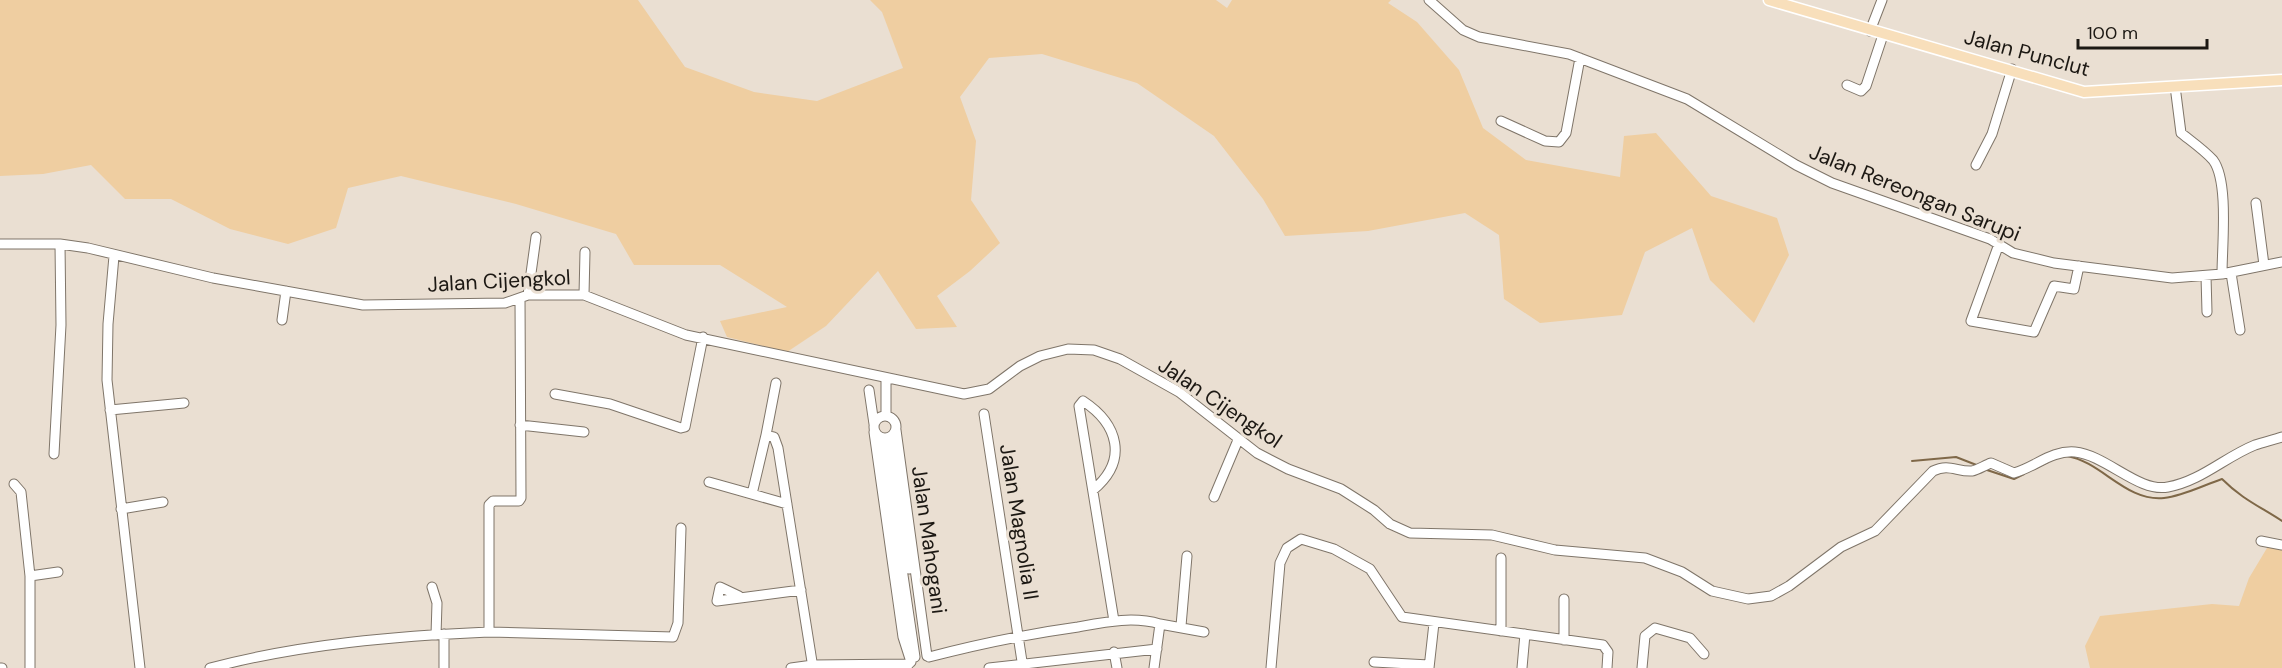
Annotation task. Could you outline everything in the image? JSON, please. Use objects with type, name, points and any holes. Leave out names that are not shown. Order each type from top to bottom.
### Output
[{"type":"main road","name":"Jalan Punclut","points":[[1769,0],[1883,35],[2012,69],[2084,93],[2282,80]]},
{"type":"street","name":"Jalan Rereongan Sarupi","points":[[1429,0],[1463,30],[1479,37],[1580,58],[1687,99],[1796,165],[1832,183],[1998,244],[2013,253],[2079,266],[2172,278],[2226,274],[2282,262]]},
{"type":"street","points":[[1870,31],[1882,0]]},
{"type":"street","points":[[1847,85],[1860,91],[1866,86],[1883,35]]},
{"type":"street","points":[[1501,121],[1545,141],[1559,142],[1566,133],[1580,58]]},
{"type":"street","points":[[1976,165],[1992,134],[2012,69]]},
{"type":"street","points":[[2175,86],[2181,133],[2213,160],[2221,177],[2224,194],[2226,274],[2240,330]]},
{"type":"street","points":[[2256,203],[2264,265]]},
{"type":"street","points":[[489,632],[488,506],[493,501],[521,500],[520,425],[524,296],[536,237]]},
{"type":"street","name":"Jalan Cijengkol","points":[[0,244],[60,244],[213,278],[363,305],[505,303],[524,296],[584,295],[686,335],[964,394],[989,389],[1020,366],[1040,356],[1068,350],[1094,350],[1120,359],[1179,392],[1238,440],[1288,469],[1341,489],[1374,510],[1390,525],[1410,533],[1492,536],[1555,550],[1645,558],[1682,572],[1712,591],[1748,599],[1771,596],[1841,547],[1875,531],[1933,471],[1947,466],[1975,470],[1991,463],[2014,473],[2055,454],[2076,452],[2097,458],[2150,487],[2167,488],[2200,476],[2254,445],[2282,437]]},
{"type":"street","points":[[54,454],[61,325],[60,244]]},
{"type":"street","points":[[1998,244],[1971,321],[2034,332],[2054,286],[2073,289],[2079,266]]},
{"type":"street","points":[[584,295],[585,252]]},
{"type":"street","points":[[114,256],[108,324],[110,410],[140,668]]},
{"type":"street","points":[[2206,276],[2207,312]]},
{"type":"street","points":[[282,321],[286,291]]},
{"type":"street","points":[[555,394],[610,404],[681,428],[685,427],[703,337]]},
{"type":"street","points":[[886,378],[886,416]]},
{"type":"street","points":[[752,494],[776,383]]},
{"type":"street","points":[[870,390],[903,637],[917,660],[936,666]]},
{"type":"street","points":[[1093,490],[1109,473],[1115,441],[1105,418],[1083,401],[1079,406],[1114,621]]},
{"type":"street","points":[[110,410],[184,403]]},
{"type":"street","name":"Jalan Magnolia II","points":[[984,414],[1022,665]]},
{"type":"street","points":[[874,428],[879,418],[886,416],[894,421],[890,436],[917,660]]},
{"type":"street","points":[[520,425],[584,432]]},
{"type":"street","points":[[874,428],[890,436]]},
{"type":"street","points":[[766,435],[774,437],[778,448],[813,666]]},
{"type":"street","name":"Jalan Mahogani","points":[[890,436],[917,660]]},
{"type":"street","points":[[1214,497],[1238,440]]},
{"type":"street","points":[[709,482],[787,504]]},
{"type":"street","points":[[14,484],[21,492],[30,576],[30,668]]},
{"type":"street","points":[[121,509],[163,502]]},
{"type":"street","points":[[213,668],[296,651],[395,636],[489,632],[673,637],[678,623],[681,528]]},
{"type":"street","points":[[1271,666],[1280,563],[1283,554],[1296,540],[1334,549],[1359,561],[1376,574],[1402,617],[1602,645],[1608,652],[1607,668]]},
{"type":"street","points":[[2261,541],[2282,545]]},
{"type":"street","points":[[1181,626],[1187,556]]},
{"type":"street","points":[[1501,558],[1501,632]]},
{"type":"street","points":[[30,576],[58,572]]},
{"type":"street","points":[[432,587],[437,603],[444,668]]},
{"type":"street","points":[[739,596],[801,590]]},
{"type":"street","points":[[1564,599],[1564,640]]},
{"type":"street","points":[[791,668],[917,660],[1019,635],[1114,621],[1147,620],[1204,632]]},
{"type":"street","points":[[1374,662],[1429,666],[1434,623]]},
{"type":"street","points":[[1154,668],[1160,624]]},
{"type":"street","points":[[1642,668],[1645,636],[1655,628],[1690,638],[1704,654]]},
{"type":"street","points":[[1522,668],[1526,634]]},
{"type":"street","points":[[988,668],[1114,652],[1157,649]]},
{"type":"street","points":[[1114,652],[1117,668]]},
{"type":"shaded area","points":[[0,0],[638,0],[685,67],[754,92],[817,101],[903,68],[882,12],[870,0],[1216,0],[1227,8],[1232,0],[1391,0],[1388,3],[1417,22],[1459,70],[1483,128],[1526,160],[1620,177],[1624,136],[1656,133],[1711,196],[1777,218],[1789,255],[1754,323],[1710,280],[1692,228],[1645,252],[1622,315],[1540,323],[1504,299],[1499,235],[1465,213],[1368,231],[1285,236],[1263,199],[1214,136],[1137,83],[1042,54],[989,58],[960,97],[976,141],[971,200],[1000,243],[970,271],[937,296],[957,327],[916,329],[878,271],[826,326],[787,352],[727,337],[720,321],[787,307],[720,265],[634,265],[616,234],[516,204],[401,176],[348,188],[336,228],[288,244],[230,229],[171,199],[125,199],[91,165],[43,174],[0,176]]},
{"type":"shaded area","points":[[2282,546],[2282,668],[2090,668],[2085,646],[2100,616],[2212,604],[2239,606],[2249,578],[2267,548]]},
{"type":"waterway","points":[[2067,456],[2092,466],[2126,488],[2150,498],[2179,495],[2222,479],[2244,497],[2282,521]]},
{"type":"waterway","points":[[1912,461],[1956,457],[1979,466]]},
{"type":"waterway","points":[[2034,469],[2048,462]]},
{"type":"waterway","points":[[1984,469],[2014,479],[2024,474]]}]
